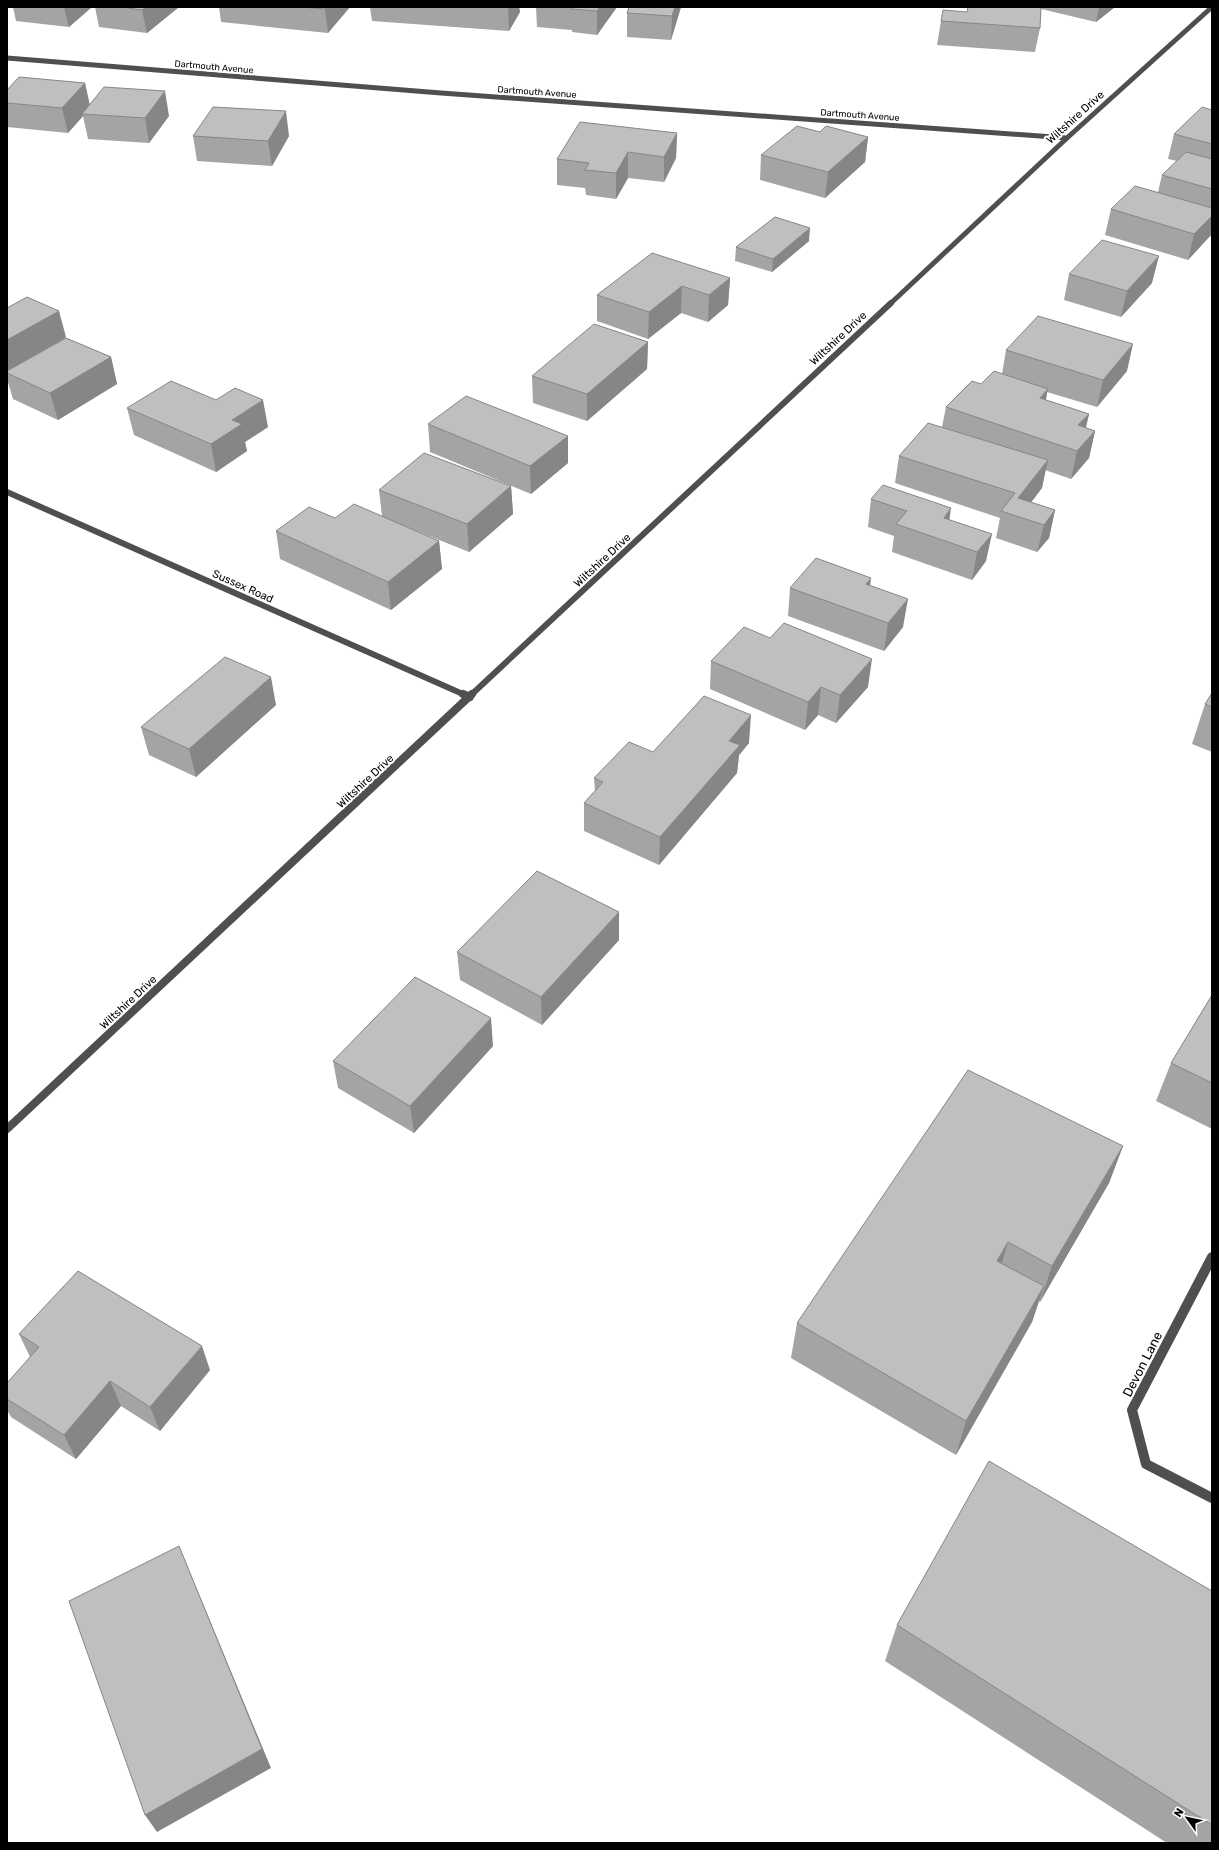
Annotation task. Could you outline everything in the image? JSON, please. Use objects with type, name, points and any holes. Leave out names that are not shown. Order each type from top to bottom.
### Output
[{"type":"street","name":"Wiltshire Drive","points":[[7,1129],[1066,138],[1212,7]]},
{"type":"street","name":"Dartmouth Avenue","points":[[7,58],[441,93],[1066,138]]},
{"type":"street","name":"Sussex Road","points":[[7,492],[470,697]]},
{"type":"street","name":"Devon Lane","points":[[1212,1257],[1132,1410],[1146,1464],[1212,1498]]},
{"type":"building","points":[[121,7],[146,7],[142,10]]},
{"type":"building","points":[[300,7],[327,7],[325,9]]},
{"type":"building","points":[[573,7],[600,7],[597,11],[572,9]]},
{"type":"building","points":[[629,7],[675,7],[672,16],[627,13]]},
{"type":"building","points":[[968,7],[1041,7],[1040,28],[941,21],[943,10],[967,12]]},
{"type":"building","points":[[19,77],[85,83],[62,108],[7,103],[7,90]]},
{"type":"building","points":[[104,87],[165,91],[145,118],[82,114]]},
{"type":"building","points":[[213,107],[286,111],[268,141],[193,136]]},
{"type":"building","points":[[1202,107],[1212,110],[1212,144],[1174,134]]},
{"type":"building","points":[[580,122],[677,133],[664,157],[628,152],[616,173],[585,170],[589,163],[557,159]]},
{"type":"building","points":[[797,126],[820,132],[826,126],[868,137],[828,172],[761,155]]},
{"type":"building","points":[[1186,152],[1212,159],[1212,189],[1162,175]]},
{"type":"building","points":[[1135,186],[1212,208],[1212,216],[1194,234],[1111,209]]},
{"type":"building","points":[[775,217],[810,228],[773,259],[736,247]]},
{"type":"building","points":[[1102,240],[1159,256],[1127,291],[1069,274]]},
{"type":"building","points":[[652,253],[730,278],[709,295],[682,286],[649,312],[597,295]]},
{"type":"building","points":[[27,297],[59,311],[7,340],[7,308]]},
{"type":"building","points":[[1038,316],[1133,344],[1103,380],[1006,350]]},
{"type":"building","points":[[594,324],[648,342],[587,394],[532,376]]},
{"type":"building","points":[[66,338],[111,357],[50,393],[7,373],[7,371]]},
{"type":"building","points":[[994,371],[1048,389],[1040,398],[1089,414],[1078,425],[1095,431],[1077,451],[946,407],[972,381],[981,384]]},
{"type":"building","points":[[171,381],[216,400],[235,388],[263,400],[232,420],[242,424],[211,444],[127,408]]},
{"type":"building","points":[[466,396],[568,436],[530,466],[428,424]]},
{"type":"building","points":[[928,423],[1048,460],[1018,498],[1055,510],[1044,525],[1001,511],[1015,493],[899,456]]},
{"type":"building","points":[[424,453],[511,486],[467,524],[379,490]]},
{"type":"building","points":[[883,485],[951,508],[944,518],[992,534],[977,552],[896,524],[907,511],[871,499]]},
{"type":"building","points":[[354,504],[439,541],[388,582],[276,531],[309,507],[335,518]]},
{"type":"building","points":[[816,558],[871,578],[866,584],[908,599],[888,623],[790,588]]},
{"type":"building","points":[[784,623],[872,659],[840,695],[821,687],[808,702],[711,661],[744,627],[770,638]]},
{"type":"building","points":[[225,657],[271,677],[189,749],[141,727]]},
{"type":"building","points":[[1212,693],[1212,707],[1205,704]]},
{"type":"building","points":[[704,696],[751,715],[729,741],[740,745],[660,837],[584,803],[603,782],[594,778],[629,742],[653,752]]},
{"type":"building","points":[[537,871],[619,912],[541,997],[457,952]]},
{"type":"building","points":[[415,977],[491,1018],[410,1106],[333,1061]]},
{"type":"building","points":[[1212,995],[1212,1083],[1171,1063]]},
{"type":"building","points":[[968,1070],[1123,1146],[1052,1266],[1008,1242],[997,1261],[1044,1286],[966,1421],[797,1323]]},
{"type":"building","points":[[78,1271],[202,1346],[150,1407],[110,1381],[64,1435],[7,1399],[7,1383],[39,1347],[19,1334]]},
{"type":"building","points":[[989,1461],[1212,1591],[1212,1825],[897,1625]]},
{"type":"building","points":[[179,1546],[262,1749],[145,1815],[69,1601]]}]
